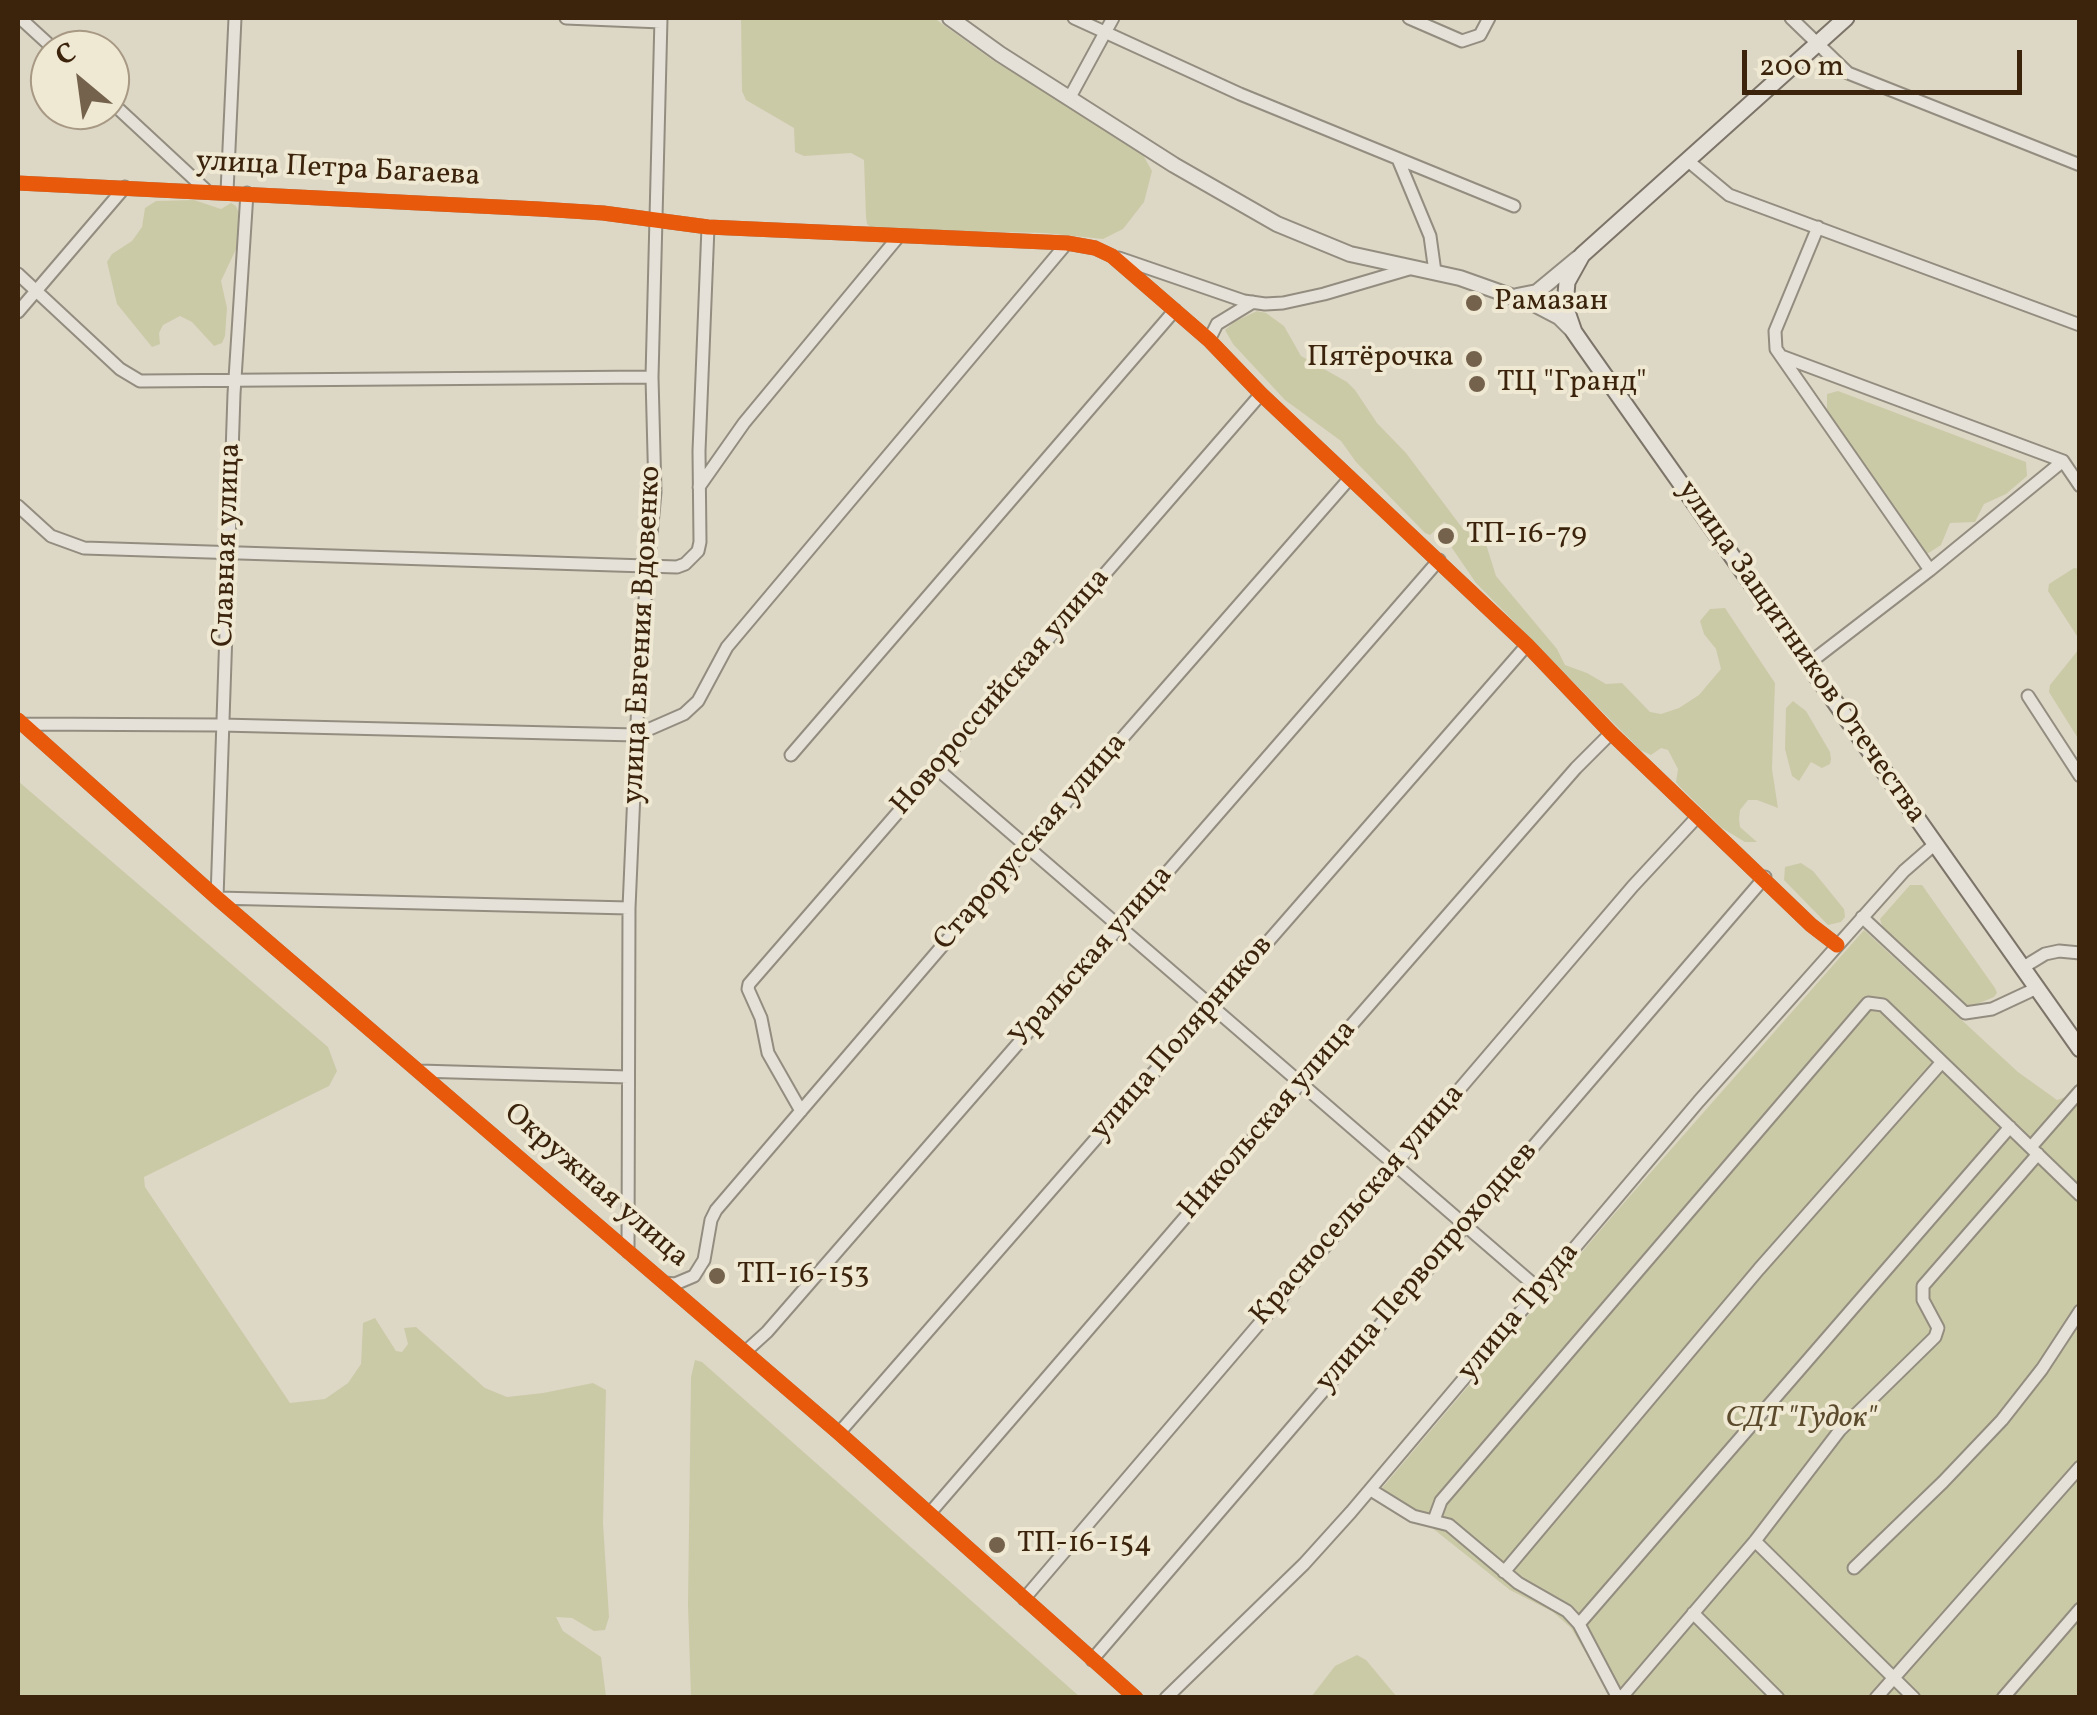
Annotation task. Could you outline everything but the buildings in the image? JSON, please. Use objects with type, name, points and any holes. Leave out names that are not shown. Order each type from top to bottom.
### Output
[{"type":"main road","points":[[1585,252],[1846,18]]},
{"type":"main road","name":"улица Защитников Отечества","points":[[1585,252],[1571,272],[1565,296],[1574,332],[2080,1049]]},
{"type":"street","points":[[227,192],[235,18]]},
{"type":"street","points":[[566,18],[661,20]]},
{"type":"street","points":[[950,18],[1000,54],[1228,198],[1277,224],[1350,254],[1436,272],[1547,309],[1574,332]]},
{"type":"street","points":[[1074,18],[1240,94],[1514,206]]},
{"type":"street","points":[[1070,97],[1113,18]]},
{"type":"street","points":[[1408,18],[1462,41],[1480,35],[1490,18]]},
{"type":"street","points":[[1791,18],[1836,64],[1862,81],[2080,165]]},
{"type":"street","name":"улица Евгения Вдовенко","points":[[628,1252],[629,908],[636,736],[655,492],[652,377],[661,20]]},
{"type":"street","points":[[130,120],[208,192]]},
{"type":"street","points":[[1398,158],[1430,236],[1436,272]]},
{"type":"street","points":[[1687,160],[1730,194],[2080,325]]},
{"type":"street","name":"улица Петра Багаева","points":[[18,183],[603,213],[708,226],[1082,244],[1254,302]]},
{"type":"street","points":[[18,312],[124,187]]},
{"type":"street","name":"Славная улица","points":[[217,898],[221,725],[247,193]]},
{"type":"street","points":[[18,506],[51,536],[72,546],[677,567],[698,551],[708,226]]},
{"type":"street","points":[[1818,227],[1774,342],[1930,570]]},
{"type":"street","points":[[698,489],[744,422],[899,236]]},
{"type":"street","points":[[20,722],[636,736],[692,708],[727,648],[1067,243]]},
{"type":"street","points":[[1511,296],[1537,292],[1585,252]]},
{"type":"street","points":[[1112,256],[1209,340],[1527,645],[1611,733],[1811,924],[1838,944]]},
{"type":"street","points":[[1209,340],[1217,324],[1254,302],[1283,303],[1413,268]]},
{"type":"street","points":[[18,274],[129,376],[152,382],[236,378],[652,377]]},
{"type":"street","points":[[791,754],[1174,310]]},
{"type":"street","points":[[1781,356],[2063,461],[2080,486]]},
{"type":"street","name":"Новороссийская улица","points":[[801,1111],[768,1054],[749,984],[1261,394]]},
{"type":"street","points":[[1808,664],[2063,461]]},
{"type":"street","name":"Старорусская улица","points":[[663,1283],[686,1282],[700,1269],[716,1210],[1350,478]]},
{"type":"street","name":"Уральская улица","points":[[744,1352],[767,1332],[1439,560]]},
{"type":"street","name":"улица Полярников","points":[[839,1433],[1527,645]]},
{"type":"street","points":[[2028,696],[2080,776]]},
{"type":"street","name":"Окружная улица","points":[[20,722],[217,898],[839,1433],[1136,1698]]},
{"type":"street","name":"Никольская улица","points":[[930,1513],[1301,1082],[1611,733]]},
{"type":"street","points":[[936,768],[1540,1290]]},
{"type":"street","name":"Красносельская улица","points":[[1024,1599],[1633,886],[1698,816]]},
{"type":"street","name":"улица Труда","points":[[1166,1698],[1304,1564],[1371,1490],[1698,1101],[1916,858],[1934,844]]},
{"type":"street","name":"улица Первопроходцев","points":[[1092,1660],[1765,877]]},
{"type":"street","points":[[217,898],[629,908]]},
{"type":"street","points":[[1862,917],[1965,1013],[1992,1008],[2037,988]]},
{"type":"street","points":[[2022,968],[2045,954],[2080,953]]},
{"type":"street","points":[[1434,1520],[1441,1501],[1594,1320],[1872,1002],[1883,1005],[2080,1195]]},
{"type":"street","points":[[1504,1572],[1784,1239],[1942,1062]]},
{"type":"street","points":[[419,1072],[628,1077]]},
{"type":"street","points":[[1371,1490],[1413,1516],[1449,1525],[1528,1590],[1568,1611],[1620,1698],[1755,1541],[1840,1430],[1935,1336],[1938,1328],[1923,1300],[1923,1286],[2080,1092]]},
{"type":"street","points":[[1579,1624],[2010,1127]]},
{"type":"street","points":[[1854,1568],[1992,1431],[2042,1369],[2080,1311]]},
{"type":"street","points":[[1876,1698],[2080,1467]]},
{"type":"street","points":[[1755,1541],[1914,1698]]},
{"type":"street","points":[[2004,1698],[2080,1609]]},
{"type":"street","points":[[1694,1614],[1778,1698]]},
{"type":"green space","points":[[741,18],[934,18],[994,61],[1143,155],[1152,171],[1144,202],[1123,229],[1103,239],[1045,233],[873,229],[866,217],[864,160],[851,153],[804,156],[795,152],[794,128],[746,100],[742,91]]},
{"type":"green space","points":[[194,200],[221,209],[231,203],[240,216],[237,247],[221,281],[227,308],[225,336],[222,343],[214,346],[192,322],[180,316],[163,325],[160,344],[152,347],[117,304],[107,262],[142,227],[145,208],[156,201]]},
{"type":"green space","points":[[1257,311],[1284,326],[1301,356],[1355,390],[1463,529],[1485,541],[1496,576],[1557,649],[1565,665],[1606,684],[1622,683],[1650,712],[1661,714],[1679,708],[1699,695],[1721,669],[1716,649],[1700,621],[1710,609],[1725,608],[1775,683],[1772,769],[1778,808],[1748,800],[1740,810],[1740,827],[1757,842],[1745,842],[1722,828],[1676,782],[1678,769],[1668,750],[1661,748],[1651,755],[1640,750],[1476,583],[1452,548],[1455,529],[1444,522],[1430,535],[1425,533],[1356,462],[1341,441],[1285,400],[1233,344],[1225,330]]},
{"type":"green space","points":[[1838,391],[2026,462],[2027,476],[2006,494],[1984,504],[1975,522],[1950,523],[1941,545],[1927,554],[1827,410],[1827,394]]},
{"type":"green space","points":[[2074,568],[2080,569],[2079,740],[2049,692],[2050,685],[2079,649],[2077,636],[2048,591],[2049,584]]},
{"type":"green space","points":[[1793,701],[1806,711],[1831,759],[1822,768],[1811,762],[1799,781],[1792,776],[1785,749],[1786,708]]},
{"type":"green space","points":[[18,781],[328,1047],[337,1071],[329,1086],[144,1177],[145,1187],[290,1403],[325,1399],[348,1383],[361,1364],[363,1323],[375,1318],[396,1351],[402,1352],[408,1344],[404,1328],[416,1327],[485,1388],[507,1397],[593,1383],[606,1390],[603,1523],[609,1617],[605,1630],[594,1631],[572,1618],[556,1617],[563,1631],[601,1657],[606,1697],[18,1697]]},
{"type":"green space","points":[[1801,863],[1813,871],[1844,909],[1841,922],[1828,925],[1784,880],[1785,867]]},
{"type":"green space","points":[[1910,885],[1922,885],[1995,988],[1994,997],[1975,1005],[1961,1005],[1883,929],[1880,919]]},
{"type":"green space","name":"СДТ \"Гудок\"","points":[[1864,930],[2018,1072],[2057,1100],[2079,1092],[2079,1697],[1612,1697],[1571,1628],[1553,1612],[1510,1590],[1382,1488],[1615,1213]]},
{"type":"green space","points":[[695,1360],[702,1362],[1080,1697],[691,1697],[688,1605],[691,1377]]},
{"type":"green space","points":[[1357,1655],[1366,1660],[1397,1697],[1311,1697],[1335,1666]]},
{"type":"cycle path","points":[[18,183],[539,209],[708,227],[1067,243],[1095,248],[1112,256],[1209,340],[1527,645],[1611,733],[1811,925],[1837,945]]},
{"type":"cycle path","points":[[18,720],[217,898],[839,1433],[1136,1698]]},
{"type":"place","name":"Рамазан","points":[[1474,303]]},
{"type":"place","name":"Пятёрочка","points":[[1474,359]]},
{"type":"place","name":"ТЦ \"Гранд\"","points":[[1477,384]]},
{"type":"place","name":"ТП-16-79","points":[[1446,536]]},
{"type":"place","name":"ТП-16-153","points":[[717,1276]]},
{"type":"place","name":"ТП-16-154","points":[[997,1545]]}]
